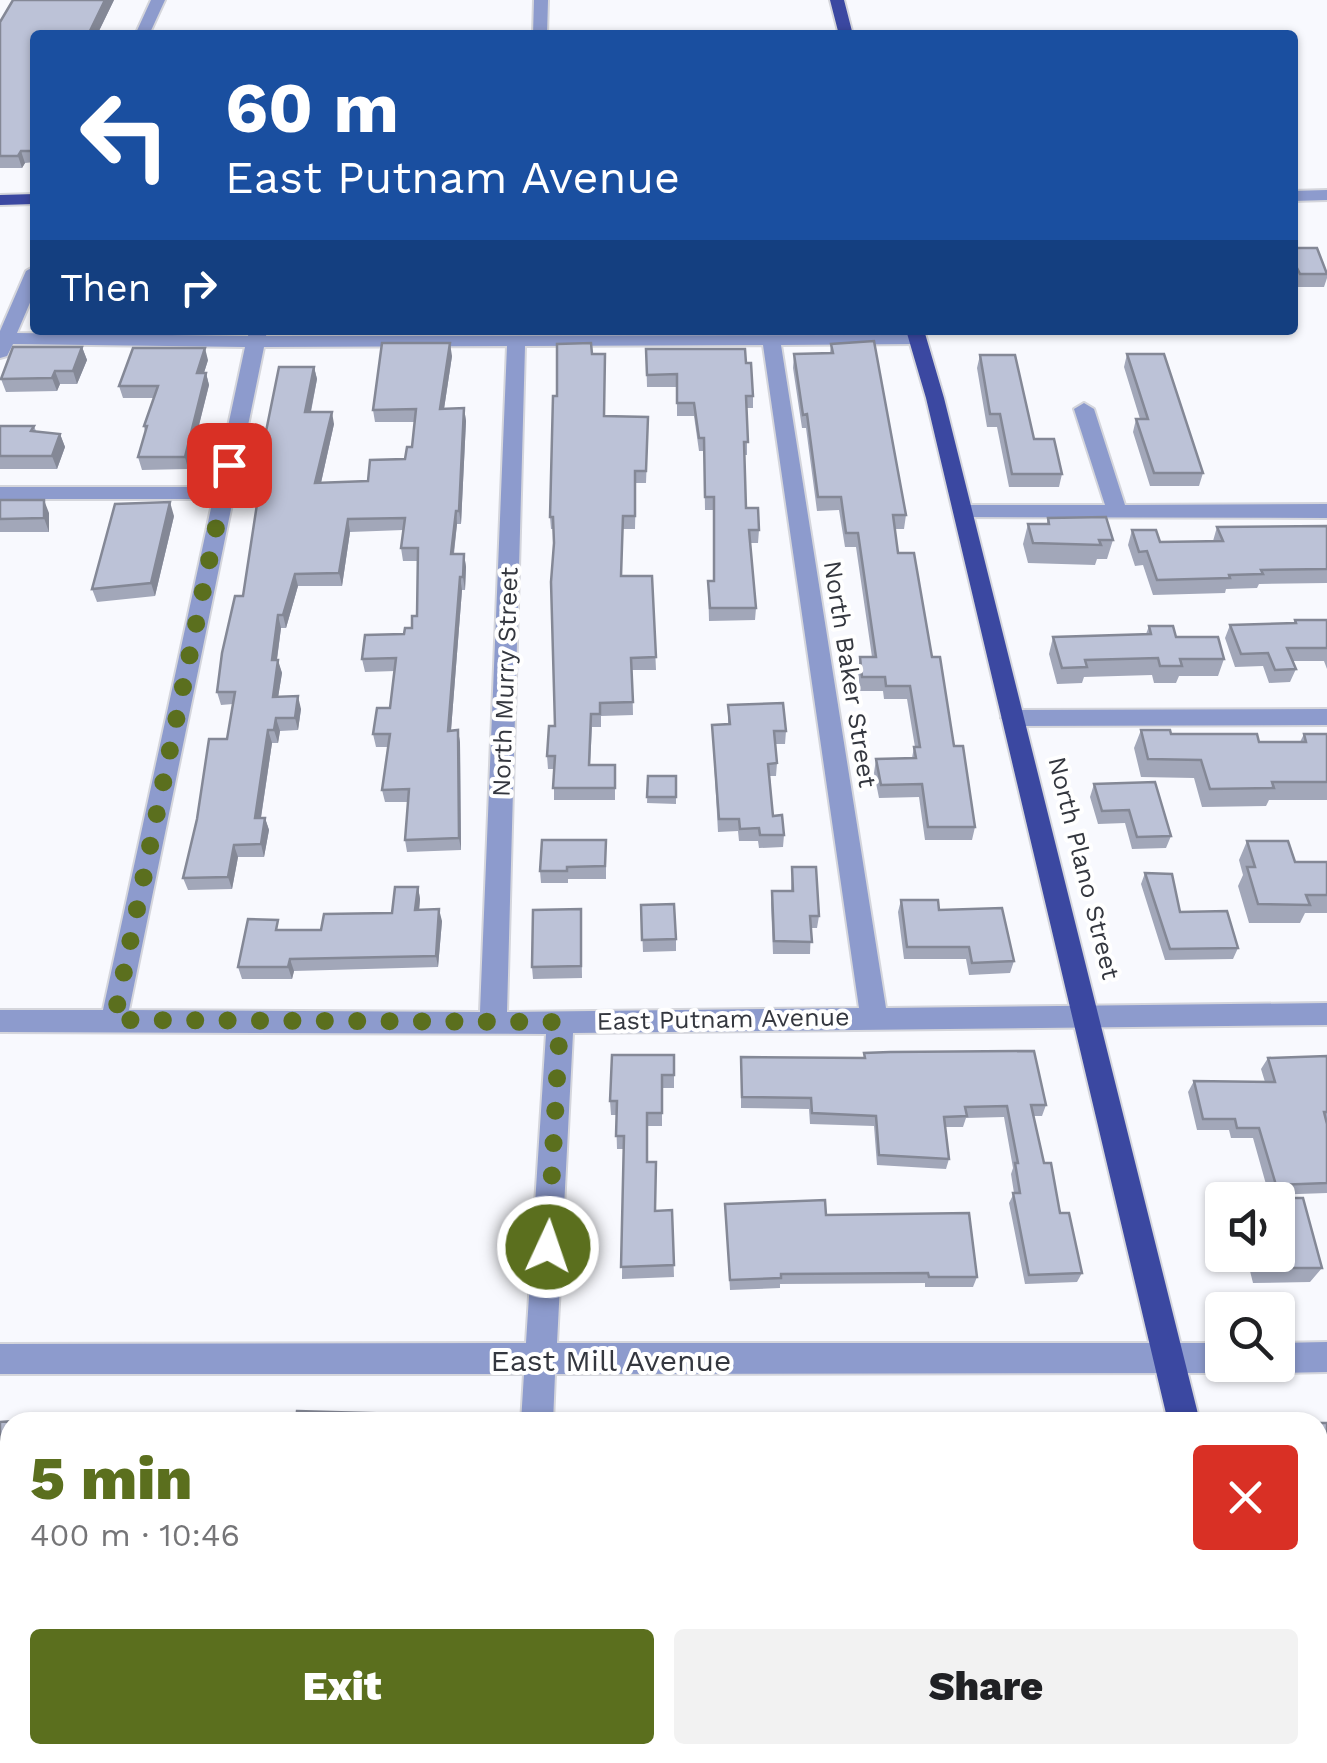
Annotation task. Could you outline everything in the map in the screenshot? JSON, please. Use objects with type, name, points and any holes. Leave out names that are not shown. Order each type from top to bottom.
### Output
[{"type":"main road","points":[[837,0],[845,30]]},
{"type":"main road","points":[[0,200],[30,199]]},
{"type":"main road","name":"North Plano Street","points":[[917,335],[1181,1412]]},
{"type":"street","points":[[144,30],[158,0]]},
{"type":"street","points":[[540,0],[540,30]]},
{"type":"street","points":[[1298,196],[1327,196]]},
{"type":"street","points":[[30,282],[2,343],[257,336],[516,341],[917,335]]},
{"type":"street","points":[[114,1020],[257,336]]},
{"type":"street","name":"North Baker Street","points":[[771,340],[874,1016]]},
{"type":"street","name":"North Murry Street","points":[[493,1023],[516,341]]},
{"type":"street","points":[[1084,409],[1117,511]]},
{"type":"street","points":[[0,494],[223,493]]},
{"type":"street","points":[[963,512],[1327,511]]},
{"type":"street","points":[[1012,718],[1327,717]]},
{"type":"street","name":"East Putnam Avenue","points":[[0,1021],[493,1023],[1327,1014]]},
{"type":"street","points":[[538,1412],[560,1022]]},
{"type":"street","points":[[1295,1358],[1327,1357]]},
{"type":"street","name":"East Mill Avenue","points":[[0,1359],[1205,1358]]},
{"type":"building","points":[[13,0],[105,0],[90,30],[30,30],[30,151],[21,151],[18,156],[0,156],[0,22]]},
{"type":"building","points":[[1298,248],[1317,248],[1327,274],[1300,274]]},
{"type":"building","points":[[874,341],[906,515],[893,515],[898,553],[914,553],[932,657],[940,657],[954,746],[963,746],[975,827],[928,827],[922,784],[881,785],[876,759],[916,758],[914,747],[920,747],[910,686],[886,686],[885,677],[862,677],[860,657],[876,657],[858,533],[846,533],[841,497],[818,497],[794,354],[833,353],[831,344]]},
{"type":"building","points":[[382,343],[450,343],[440,409],[464,408],[459,511],[451,554],[464,554],[463,577],[448,731],[458,730],[459,838],[405,840],[409,789],[382,790],[390,734],[373,734],[377,708],[390,708],[396,658],[362,659],[365,635],[404,634],[405,628],[412,628],[412,616],[417,616],[418,548],[401,548],[405,518],[348,519],[339,573],[295,574],[283,615],[278,615],[272,660],[278,660],[273,697],[298,696],[295,718],[276,718],[274,730],[268,730],[255,818],[265,818],[261,844],[234,845],[228,877],[183,878],[209,739],[227,739],[235,692],[217,692],[222,653],[235,596],[243,596],[259,491],[254,491],[279,367],[314,367],[305,412],[332,412],[315,483],[368,481],[370,460],[405,459],[407,447],[412,447],[416,409],[373,410]]},
{"type":"building","points":[[591,343],[592,354],[605,354],[604,416],[648,417],[646,471],[635,471],[635,516],[623,516],[621,576],[652,576],[656,657],[631,658],[633,702],[600,703],[600,714],[591,714],[589,765],[615,765],[615,788],[553,788],[555,756],[547,756],[549,726],[555,726],[551,582],[554,543],[550,517],[557,344]]},
{"type":"building","points":[[13,347],[82,347],[73,371],[55,371],[52,378],[1,379]]},
{"type":"building","points":[[133,348],[205,348],[197,373],[206,373],[185,457],[138,457],[158,386],[119,386]]},
{"type":"building","points":[[646,349],[745,349],[746,363],[751,363],[753,396],[746,396],[748,442],[744,442],[746,508],[758,508],[759,530],[749,530],[756,608],[710,608],[708,581],[714,581],[714,497],[705,497],[704,438],[699,438],[694,403],[677,403],[677,374],[647,375]]},
{"type":"building","points":[[1127,354],[1164,354],[1203,473],[1154,473],[1136,419],[1148,419]]},
{"type":"building","points":[[980,355],[1015,355],[1034,439],[1054,439],[1062,474],[1012,474],[1000,414],[990,414]]},
{"type":"building","points":[[0,426],[34,426],[31,431],[60,434],[52,456],[0,456]]},
{"type":"building","points":[[0,500],[44,500],[44,518],[0,519]]},
{"type":"building","points":[[170,502],[151,583],[92,589],[115,504]]},
{"type":"building","points":[[1106,517],[1113,540],[1099,540],[1101,545],[1033,543],[1028,524],[1049,524],[1048,518]]},
{"type":"building","points":[[1327,526],[1327,569],[1261,570],[1263,574],[1229,575],[1230,578],[1157,580],[1147,551],[1139,552],[1132,530],[1156,530],[1160,542],[1223,541],[1217,527]]},
{"type":"building","points":[[1295,620],[1327,620],[1327,648],[1287,648],[1296,669],[1275,670],[1268,653],[1241,654],[1230,625],[1296,623]]},
{"type":"building","points":[[1149,626],[1173,626],[1176,637],[1218,637],[1224,659],[1180,659],[1182,666],[1160,666],[1158,658],[1085,660],[1087,667],[1062,668],[1053,637],[1151,634]]},
{"type":"building","points":[[783,703],[786,731],[774,731],[777,763],[768,764],[773,816],[782,815],[784,835],[760,835],[759,828],[740,829],[739,819],[719,819],[712,725],[730,724],[728,705]]},
{"type":"building","points":[[1141,730],[1257,734],[1259,742],[1306,742],[1304,734],[1327,734],[1327,782],[1272,782],[1274,788],[1210,789],[1201,760],[1148,759]]},
{"type":"building","points":[[648,776],[676,776],[676,797],[647,797]]},
{"type":"building","points":[[1155,782],[1171,836],[1137,837],[1129,810],[1102,811],[1094,784]]},
{"type":"building","points":[[542,840],[606,840],[605,866],[540,871]]},
{"type":"building","points":[[1247,841],[1288,841],[1295,862],[1327,862],[1327,895],[1306,895],[1310,905],[1258,904],[1247,867],[1255,867]]},
{"type":"building","points":[[792,867],[816,867],[819,916],[810,916],[812,942],[774,941],[772,891],[793,891]]},
{"type":"building","points":[[1145,873],[1172,874],[1180,912],[1227,911],[1238,948],[1170,949]]},
{"type":"building","points":[[395,887],[418,887],[415,910],[439,909],[436,956],[290,959],[288,967],[238,967],[248,919],[278,920],[276,930],[321,930],[324,914],[392,913]]},
{"type":"building","points":[[901,900],[938,900],[939,910],[1002,908],[1014,961],[972,963],[969,947],[907,947]]},
{"type":"building","points":[[674,904],[676,939],[642,940],[641,905]]},
{"type":"building","points":[[581,909],[581,966],[532,967],[533,910]]},
{"type":"building","points":[[1034,1051],[1046,1105],[1031,1105],[1044,1163],[1051,1163],[1060,1213],[1069,1213],[1082,1273],[1029,1275],[1013,1193],[1020,1193],[1018,1163],[1007,1106],[965,1107],[967,1116],[944,1117],[949,1159],[879,1155],[876,1116],[812,1113],[811,1098],[742,1097],[741,1057],[865,1058],[864,1053]]},
{"type":"building","points":[[612,1055],[674,1055],[674,1075],[662,1075],[662,1113],[647,1113],[647,1162],[656,1162],[655,1211],[672,1210],[674,1265],[621,1267],[624,1136],[616,1136],[617,1101],[610,1101]]},
{"type":"building","points":[[1327,1056],[1327,1183],[1275,1182],[1259,1128],[1237,1128],[1235,1119],[1203,1119],[1194,1081],[1275,1082],[1268,1058]]},
{"type":"building","points":[[1295,1198],[1303,1198],[1322,1268],[1295,1268]]},
{"type":"building","points":[[825,1200],[826,1215],[969,1213],[977,1277],[929,1277],[928,1273],[781,1274],[781,1278],[730,1280],[725,1204]]},
{"type":"route","points":[[229,465],[114,1020],[560,1022],[548,1247]]}]
